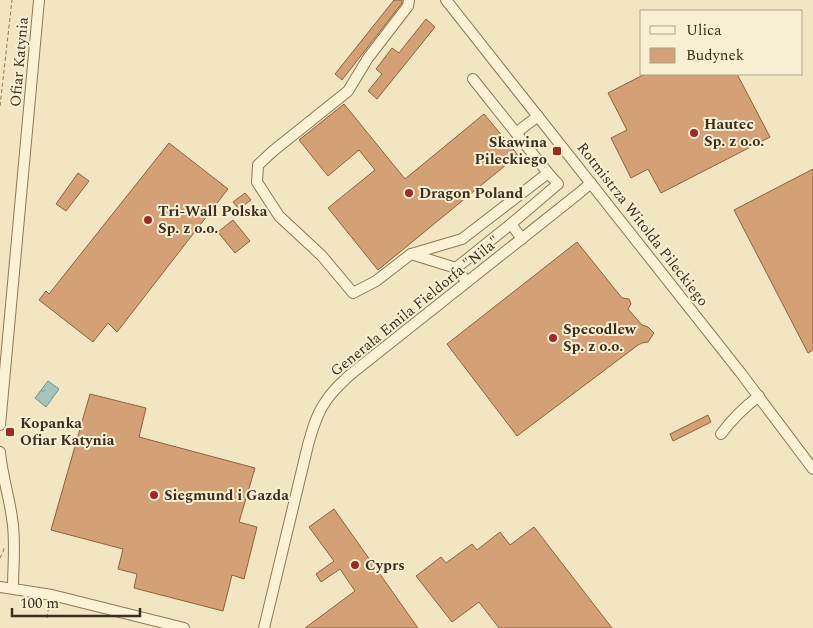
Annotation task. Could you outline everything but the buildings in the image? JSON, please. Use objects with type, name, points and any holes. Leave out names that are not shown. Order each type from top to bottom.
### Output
[{"type":"street","name":"Ofiar Katynia","points":[[0,425],[39,0]]},
{"type":"street","points":[[408,0],[408,6],[368,58],[348,91],[258,165],[257,182],[279,216],[322,256],[352,293],[376,281],[411,254],[462,239],[548,173]]},
{"type":"street","name":"Rotmistrza Witolda Pileckiego","points":[[446,0],[759,396],[813,469]]},
{"type":"street","points":[[456,268],[558,184],[473,79]]},
{"type":"street","points":[[516,133],[538,116]]},
{"type":"street","name":"Generała Emila Fieldorfa \"Nila\"","points":[[264,628],[308,444],[314,422],[324,404],[351,374],[591,183]]},
{"type":"street","points":[[511,224],[522,239]]},
{"type":"street","points":[[411,254],[456,268],[467,282]]},
{"type":"street","points":[[721,434],[743,408],[759,396]]},
{"type":"street","points":[[0,452],[2,472],[13,525],[12,588]]},
{"type":"street","points":[[0,587],[52,595],[184,628]]},
{"type":"path","points":[[0,106],[12,0]]},
{"type":"path","points":[[0,558],[4,548]]},
{"type":"path","points":[[47,618],[52,595]]},
{"type":"water","points":[[48,381],[59,389],[46,407],[35,398]]},
{"type":"place","name":"Hautec Sp. z o.o.","points":[[694,133]]},
{"type":"place","name":"Skawina Pileckiego","points":[[557,151]]},
{"type":"place","name":"Dragon Poland","points":[[409,193]]},
{"type":"place","name":"Tri-Wall Polska Sp. z o.o.","points":[[148,220]]},
{"type":"place","name":"Specodlew Sp. z o.o.","points":[[553,338]]},
{"type":"place","name":"Kopanka Ofiar Katynia","points":[[10,432]]},
{"type":"place","name":"Siegmund i Gazda","points":[[154,495]]},
{"type":"place","name":"Cyprs","points":[[355,565]]}]
